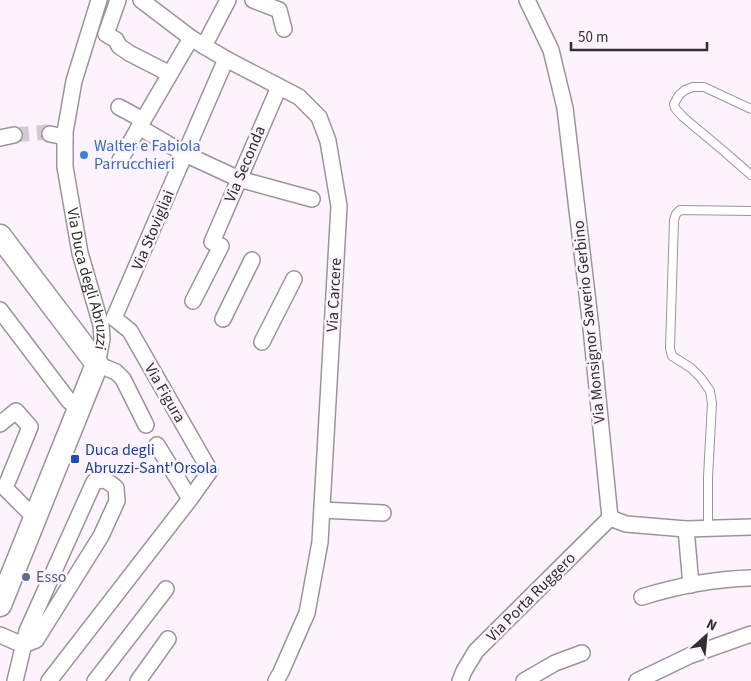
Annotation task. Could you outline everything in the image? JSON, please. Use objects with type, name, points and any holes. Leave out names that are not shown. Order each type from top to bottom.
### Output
[{"type":"street","name":"Via Duca degli Abruzzi","points":[[0,605],[97,364],[108,322],[80,253],[58,135],[65,132],[74,82],[99,0]]},
{"type":"street","points":[[118,0],[106,34],[116,40],[119,46],[170,74]]},
{"type":"street","name":"Via Carcere","points":[[141,0],[204,46],[278,87],[299,96],[319,117],[328,141],[339,206],[320,542],[307,612],[276,681]]},
{"type":"street","points":[[204,46],[227,0]]},
{"type":"street","points":[[253,0],[279,10],[284,29]]},
{"type":"street","name":"Via Monsignor Saverio Gerbino","points":[[527,0],[550,50],[565,108],[591,328],[610,518]]},
{"type":"street","points":[[120,160],[191,38]]},
{"type":"street","name":"Via Stovigliai","points":[[108,322],[226,59]]},
{"type":"street","name":"Via Seconda","points":[[193,301],[217,244],[239,179],[278,87]]},
{"type":"street","points":[[119,107],[185,154],[239,179],[312,199]]},
{"type":"street","points":[[0,236],[97,364],[116,372],[123,378],[146,425]]},
{"type":"street","points":[[224,319],[252,260]]},
{"type":"street","points":[[262,342],[294,279]]},
{"type":"street","points":[[0,310],[69,401],[79,409]]},
{"type":"street","name":"Via Figura","points":[[108,322],[130,331],[210,472],[190,499]]},
{"type":"street","points":[[0,424],[16,411],[30,427],[4,474],[5,488],[35,518]]},
{"type":"street","points":[[48,681],[190,499],[157,446]]},
{"type":"street","points":[[0,635],[23,644],[36,640],[101,536],[117,502],[116,488],[109,482],[101,479],[94,482],[27,631],[23,644],[15,681]]},
{"type":"street","points":[[322,510],[383,513]]},
{"type":"street","points":[[610,518],[626,524],[686,529],[751,527]]},
{"type":"street","name":"Via Porta Ruggero","points":[[460,681],[476,651],[610,518]]},
{"type":"street","points":[[686,529],[691,585]]},
{"type":"street","points":[[642,597],[667,589],[736,578],[751,578]]},
{"type":"street","points":[[96,681],[166,589]]},
{"type":"street","points":[[637,681],[689,656],[751,634]]},
{"type":"street","points":[[138,681],[168,639]]},
{"type":"street","points":[[524,681],[555,663],[582,653]]},
{"type":"lane","points":[[751,109],[704,87],[693,87],[685,90],[679,95],[674,104],[683,117],[751,175]]},
{"type":"lane","points":[[708,528],[708,477],[712,403],[710,391],[691,368],[672,356],[670,348],[674,220],[680,210],[751,211]]},
{"type":"tunnel","points":[[14,135],[47,132],[50,134]]},
{"type":"place","name":"Walter e Fabiola Parrucchieri","points":[[84,155]]},
{"type":"place","name":"Duca degli Abruzzi-Sant'Orsola","points":[[75,459]]},
{"type":"place","name":"Esso","points":[[26,577]]}]
